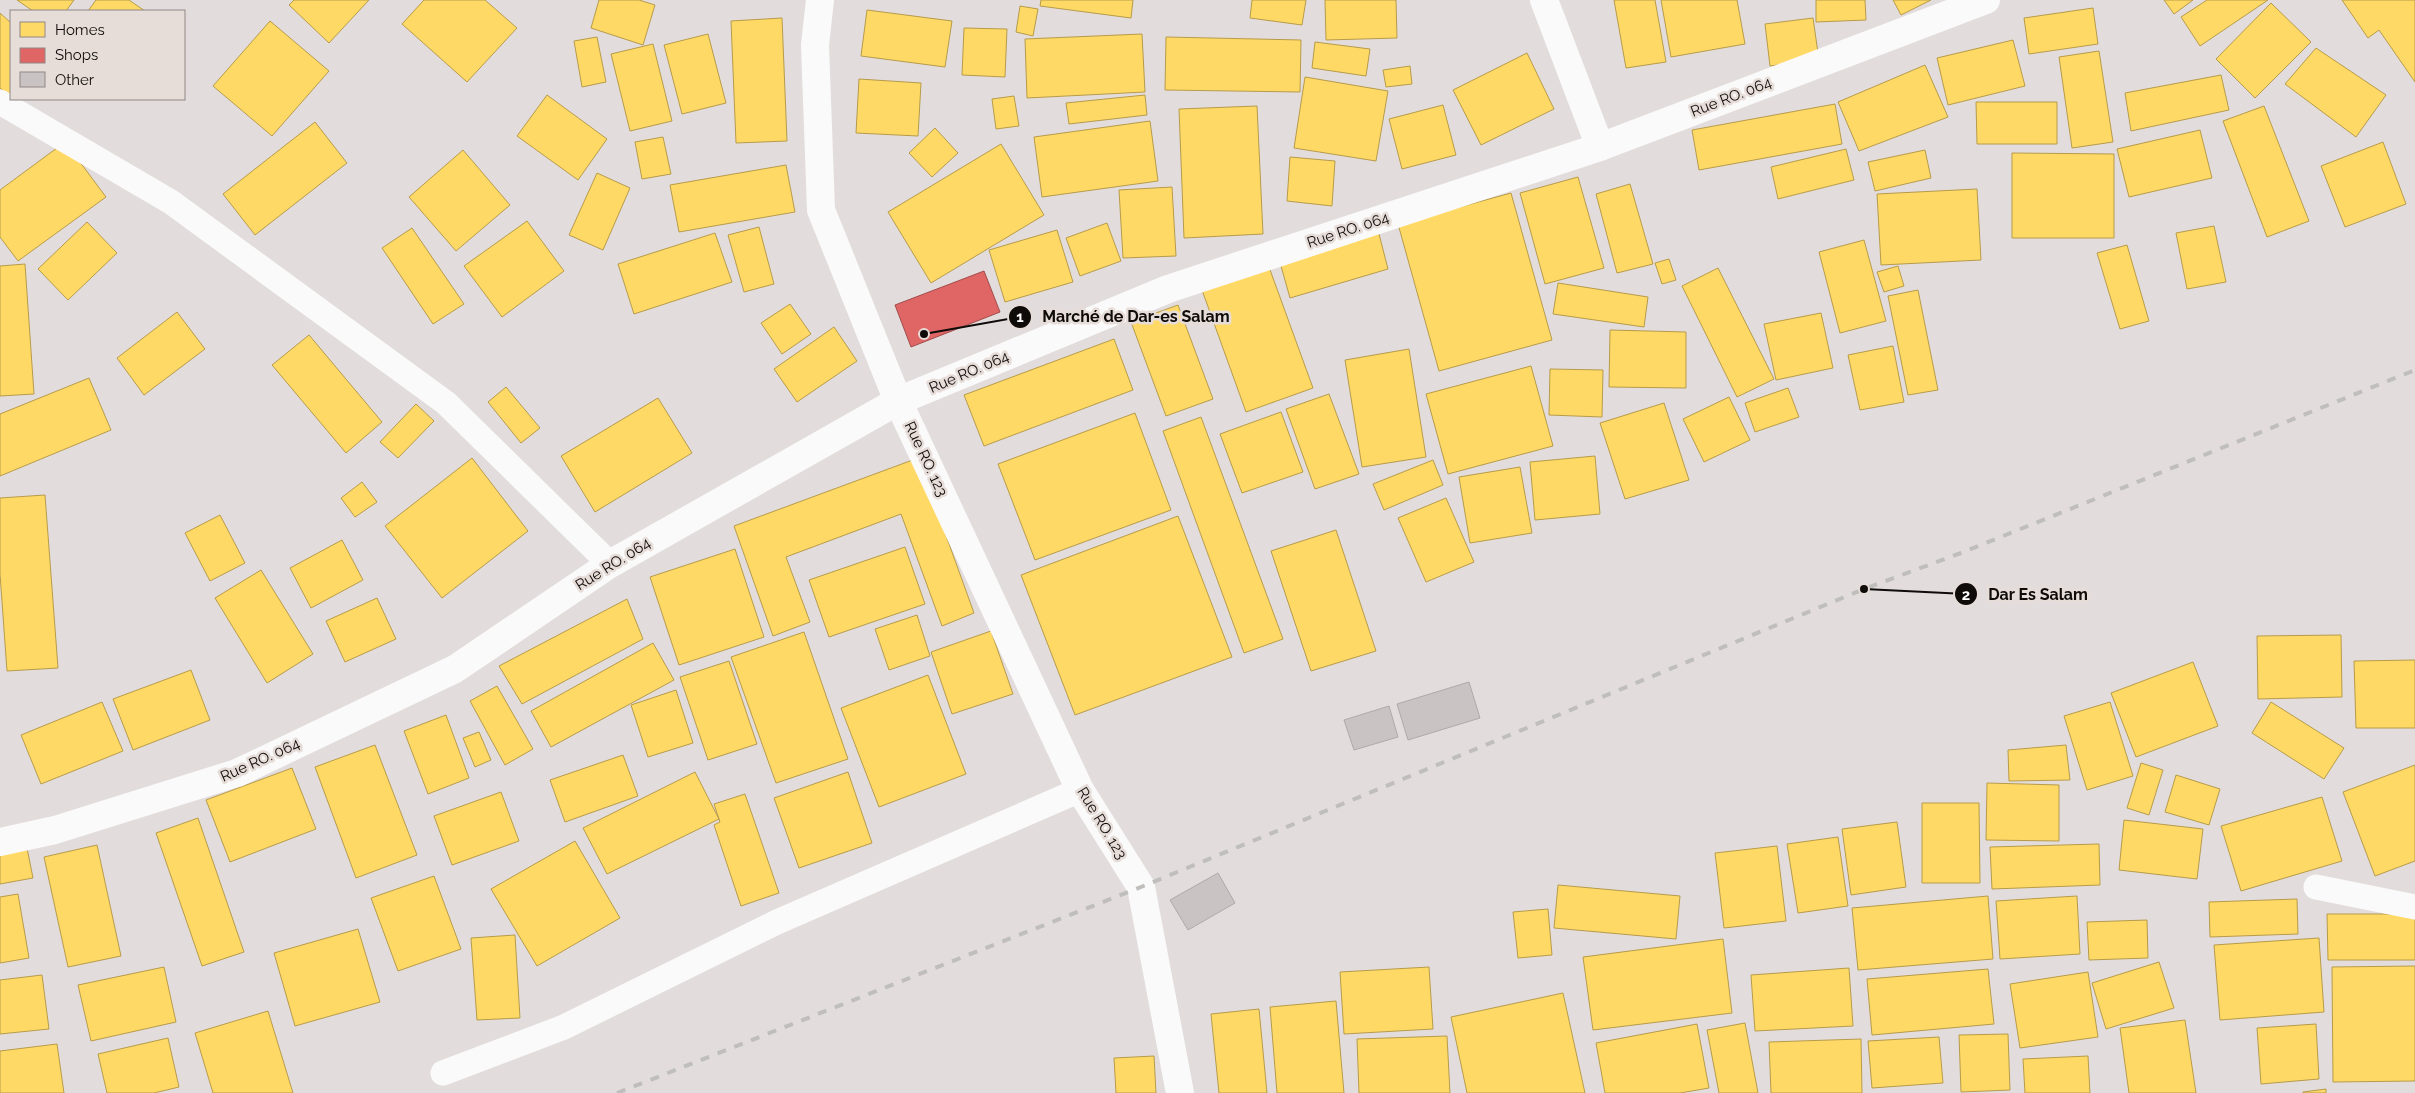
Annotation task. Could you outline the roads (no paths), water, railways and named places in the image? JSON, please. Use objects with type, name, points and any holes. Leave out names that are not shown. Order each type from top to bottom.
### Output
[{"type":"street","name":"Rue RO. 123","points":[[820,0],[815,45],[821,210],[898,401],[1080,790],[1141,887],[1180,1093]]},
{"type":"street","points":[[1544,0],[1600,147]]},
{"type":"street","name":"Rue RO. 064","points":[[0,842],[55,830],[237,773],[455,669],[610,564],[898,401],[1168,289],[1600,147],[1986,0]]},
{"type":"lane","points":[[0,102],[171,202],[446,404],[610,564]]},
{"type":"lane","points":[[443,1073],[564,1028],[777,922],[1080,790]]},
{"type":"lane","points":[[2316,887],[2415,907]]},
{"type":"railway","points":[[617,1093],[1141,887],[1864,589],[1961,553],[2415,370]]},
{"type":"place","name":"Marché de Dar-es Salam","points":[[924,334]]},
{"type":"place","name":"Dar Es Salam","points":[[1864,589]]}]
